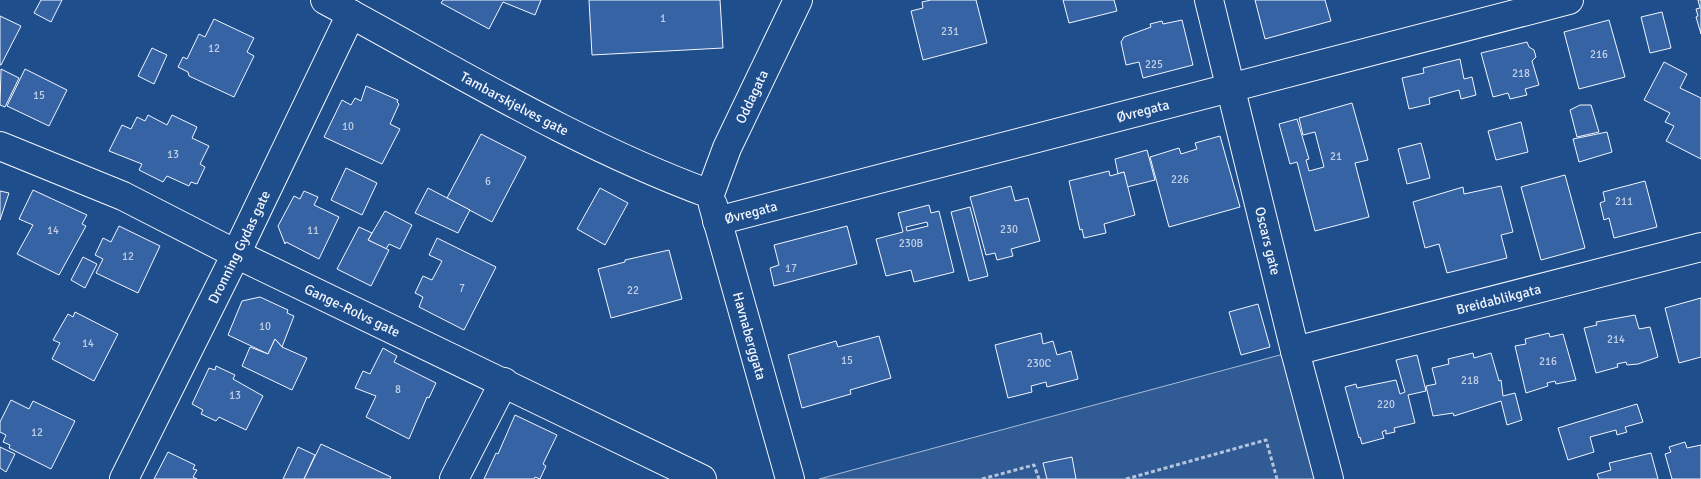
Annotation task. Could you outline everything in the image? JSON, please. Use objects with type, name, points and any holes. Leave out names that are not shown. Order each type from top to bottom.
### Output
[{"type":"street","name":"Tambarskjelves gate","points":[[325,0],[576,137],[665,178],[710,194]]},
{"type":"street","name":"Oddagata","points":[[710,194],[727,148],[798,0]]},
{"type":"street","name":"Oscars gate","points":[[1209,0],[1295,351],[1329,479]]},
{"type":"street","name":"Øvregata","points":[[718,221],[1569,0]]},
{"type":"street","name":"Dronning Gydas gate","points":[[124,479],[236,254],[351,14]]},
{"type":"street","name":"Gange-Rolvs gate","points":[[0,146],[123,196],[236,254],[702,479]]},
{"type":"street","name":"Havnaberggata","points":[[710,194],[790,479]]},
{"type":"street","name":"Breidablikgata","points":[[1295,351],[1701,247]]},
{"type":"street","points":[[454,479],[504,382]]},
{"type":"path","points":[[1126,479],[1266,440],[1276,479]]},
{"type":"path","points":[[982,479],[1034,465],[1040,479]]},
{"type":"shaded area","points":[[1295,351],[1329,479],[819,479]]},
{"type":"building","points":[[41,0],[62,0],[51,22],[34,13]]},
{"type":"building","points":[[443,0],[541,0],[535,15],[503,2],[489,29],[441,3]]},
{"type":"building","points":[[589,0],[720,0],[723,48],[592,55]]},
{"type":"building","points":[[931,0],[976,0],[987,43],[923,60],[911,11],[923,8],[922,2]]},
{"type":"building","points":[[1063,0],[1114,0],[1117,11],[1069,23]]},
{"type":"building","points":[[1255,0],[1325,0],[1331,21],[1265,39]]},
{"type":"building","points":[[1698,0],[1701,0],[1701,34],[1696,17],[1698,16],[1696,9],[1700,8]]},
{"type":"building","points":[[1662,12],[1671,48],[1650,53],[1641,17]]},
{"type":"building","points":[[0,16],[21,26],[1,65],[0,65]]},
{"type":"building","points":[[214,19],[254,38],[247,52],[254,56],[234,97],[189,76],[188,72],[178,67],[183,57],[187,59],[199,34],[205,37]]},
{"type":"building","points":[[1182,20],[1193,65],[1143,78],[1139,62],[1126,65],[1121,42],[1124,37],[1151,27],[1150,24],[1162,21],[1163,24]]},
{"type":"building","points":[[1609,20],[1625,77],[1579,89],[1564,32]]},
{"type":"building","points":[[1527,42],[1529,47],[1534,50],[1536,57],[1532,61],[1539,85],[1525,89],[1527,95],[1510,99],[1508,93],[1493,97],[1481,53]]},
{"type":"building","points":[[152,48],[167,55],[154,84],[138,76]]},
{"type":"building","points":[[1460,59],[1464,79],[1472,77],[1476,95],[1461,99],[1459,90],[1429,98],[1430,104],[1409,109],[1402,78],[1424,73],[1423,68]]},
{"type":"building","points":[[1664,62],[1687,74],[1680,88],[1701,98],[1701,159],[1666,141],[1674,126],[1665,122],[1670,113],[1644,100]]},
{"type":"building","points":[[1,69],[19,78],[5,107],[0,105]]},
{"type":"building","points":[[25,69],[67,90],[49,126],[7,106]]},
{"type":"building","points":[[366,86],[398,100],[399,104],[390,124],[400,129],[382,164],[324,137],[342,100],[351,105],[355,98],[361,101]]},
{"type":"building","points":[[1352,103],[1368,160],[1355,163],[1369,217],[1315,231],[1297,162],[1290,164],[1279,124],[1297,119],[1309,159],[1306,160],[1309,171],[1324,167],[1315,132],[1303,135],[1299,118]]},
{"type":"building","points":[[1580,105],[1591,105],[1599,132],[1577,137],[1570,110]]},
{"type":"building","points":[[148,115],[167,125],[172,115],[197,127],[192,138],[209,146],[200,164],[205,167],[197,184],[191,182],[189,186],[167,176],[163,182],[139,170],[142,164],[109,151],[122,125],[131,129],[137,117],[145,121]]},
{"type":"building","points":[[1521,122],[1528,152],[1496,160],[1488,131]]},
{"type":"building","points":[[1607,132],[1612,152],[1579,162],[1573,139]]},
{"type":"building","points":[[481,134],[526,157],[492,222],[447,198]]},
{"type":"building","points":[[1220,136],[1240,207],[1169,227],[1150,157],[1179,148],[1181,154],[1197,149],[1195,143]]},
{"type":"building","points":[[1421,143],[1430,178],[1407,184],[1398,149]]},
{"type":"building","points":[[1147,150],[1155,180],[1127,187],[1124,172],[1118,174],[1115,159]]},
{"type":"building","points":[[346,168],[377,183],[362,215],[331,200]]},
{"type":"building","points":[[1109,171],[1110,176],[1124,172],[1135,215],[1104,224],[1106,233],[1084,238],[1082,229],[1080,230],[1069,181]]},
{"type":"building","points":[[1565,175],[1585,248],[1541,260],[1521,187]]},
{"type":"building","points":[[1645,181],[1657,227],[1614,238],[1609,218],[1604,220],[1600,203],[1605,201],[1603,192]]},
{"type":"building","points":[[1011,186],[1015,201],[1028,198],[1040,241],[1011,249],[1013,256],[997,260],[995,253],[986,255],[970,197]]},
{"type":"building","points":[[1501,186],[1513,232],[1501,235],[1507,258],[1447,273],[1439,244],[1425,248],[1413,202],[1463,187],[1464,194]]},
{"type":"building","points":[[428,188],[470,210],[458,233],[415,213]]},
{"type":"building","points":[[600,188],[628,203],[605,245],[577,229]]},
{"type":"building","points":[[33,190],[87,215],[82,224],[86,226],[59,275],[17,254],[33,225],[19,219]]},
{"type":"building","points":[[0,191],[9,193],[0,220]]},
{"type":"building","points":[[304,191],[318,197],[314,205],[339,217],[319,259],[286,242],[285,244],[278,226],[294,196],[300,199]]},
{"type":"building","points":[[929,205],[931,213],[939,211],[954,272],[914,282],[911,270],[886,276],[876,239],[903,232],[898,213]],"holes":[[[927,222],[928,226],[907,231],[906,227]]]},
{"type":"building","points":[[970,207],[988,276],[969,281],[951,212]]},
{"type":"building","points":[[385,211],[412,225],[400,249],[389,244],[386,249],[368,240]]},
{"type":"building","points":[[119,226],[160,246],[138,293],[96,273],[103,259],[95,255],[103,238],[111,242]]},
{"type":"building","points":[[847,226],[857,264],[774,286],[770,268],[779,265],[774,245]]},
{"type":"building","points":[[359,227],[372,233],[368,240],[389,250],[371,286],[337,269]]},
{"type":"building","points":[[437,238],[496,267],[464,330],[419,307],[423,297],[415,293],[423,276],[432,280],[442,261],[429,255]]},
{"type":"building","points":[[669,250],[682,299],[611,318],[598,269],[625,262],[625,260]]},
{"type":"building","points":[[83,257],[97,264],[85,288],[71,280]]},
{"type":"building","points":[[260,297],[288,310],[287,313],[294,316],[282,347],[275,339],[268,354],[228,335],[242,301]]},
{"type":"building","points":[[1701,298],[1701,357],[1679,363],[1665,308]]},
{"type":"building","points":[[1258,304],[1270,347],[1241,355],[1229,312]]},
{"type":"building","points":[[75,312],[118,334],[94,381],[52,359],[60,343],[53,340],[68,314],[73,317]]},
{"type":"building","points":[[1635,315],[1639,329],[1650,327],[1658,357],[1638,364],[1627,365],[1626,362],[1617,364],[1618,367],[1596,373],[1584,328],[1597,325],[1596,322]]},
{"type":"building","points":[[1041,333],[1043,344],[1053,341],[1057,355],[1071,351],[1078,379],[1047,387],[1046,382],[1031,386],[1032,392],[1008,398],[995,345]]},
{"type":"building","points":[[1549,333],[1550,337],[1563,334],[1576,380],[1556,384],[1555,381],[1547,383],[1548,386],[1526,393],[1515,346],[1526,344],[1525,339]]},
{"type":"building","points":[[879,336],[891,378],[850,390],[851,394],[802,408],[788,355],[836,341],[838,347]]},
{"type":"building","points":[[275,339],[282,347],[307,358],[292,390],[242,366],[250,347],[268,354]]},
{"type":"building","points":[[383,348],[397,356],[394,362],[436,383],[429,398],[427,397],[409,439],[366,417],[376,396],[355,388],[363,371],[370,374]]},
{"type":"building","points":[[1473,353],[1474,358],[1491,353],[1499,381],[1501,380],[1503,396],[1515,393],[1522,420],[1507,425],[1501,401],[1454,416],[1453,413],[1433,416],[1426,386],[1436,384],[1432,368],[1449,364],[1448,359]]},
{"type":"building","points":[[1417,355],[1426,391],[1408,395],[1415,423],[1394,428],[1395,432],[1386,434],[1386,430],[1382,432],[1384,438],[1362,444],[1345,387],[1356,384],[1357,388],[1396,380],[1400,394],[1405,392],[1396,360]]},
{"type":"building","points":[[216,366],[235,375],[233,379],[263,396],[246,430],[219,417],[216,421],[201,414],[203,410],[192,404],[209,368],[215,370]]},
{"type":"building","points":[[11,400],[29,409],[33,401],[75,421],[51,469],[9,448],[10,445],[3,442],[6,435],[0,432],[0,422]]},
{"type":"building","points":[[1637,404],[1643,422],[1625,427],[1627,432],[1617,435],[1616,430],[1590,437],[1594,452],[1568,460],[1558,428]]},
{"type":"building","points":[[515,415],[557,435],[543,464],[546,466],[540,479],[535,477],[534,479],[484,479],[496,453],[498,454]]},
{"type":"building","points":[[1685,442],[1687,448],[1701,445],[1701,479],[1672,479],[1665,454],[1671,452],[1669,447]]},
{"type":"building","points":[[321,444],[391,477],[390,479],[304,479]]},
{"type":"building","points":[[0,447],[15,454],[6,472],[0,468]]},
{"type":"building","points":[[298,447],[315,455],[304,479],[283,479]]},
{"type":"building","points":[[168,452],[195,465],[193,469],[197,470],[193,477],[197,479],[154,479]]},
{"type":"building","points":[[1651,453],[1658,479],[1599,479],[1597,474],[1611,470],[1609,463]]},
{"type":"building","points":[[1072,457],[1076,479],[1047,479],[1043,463]]}]
